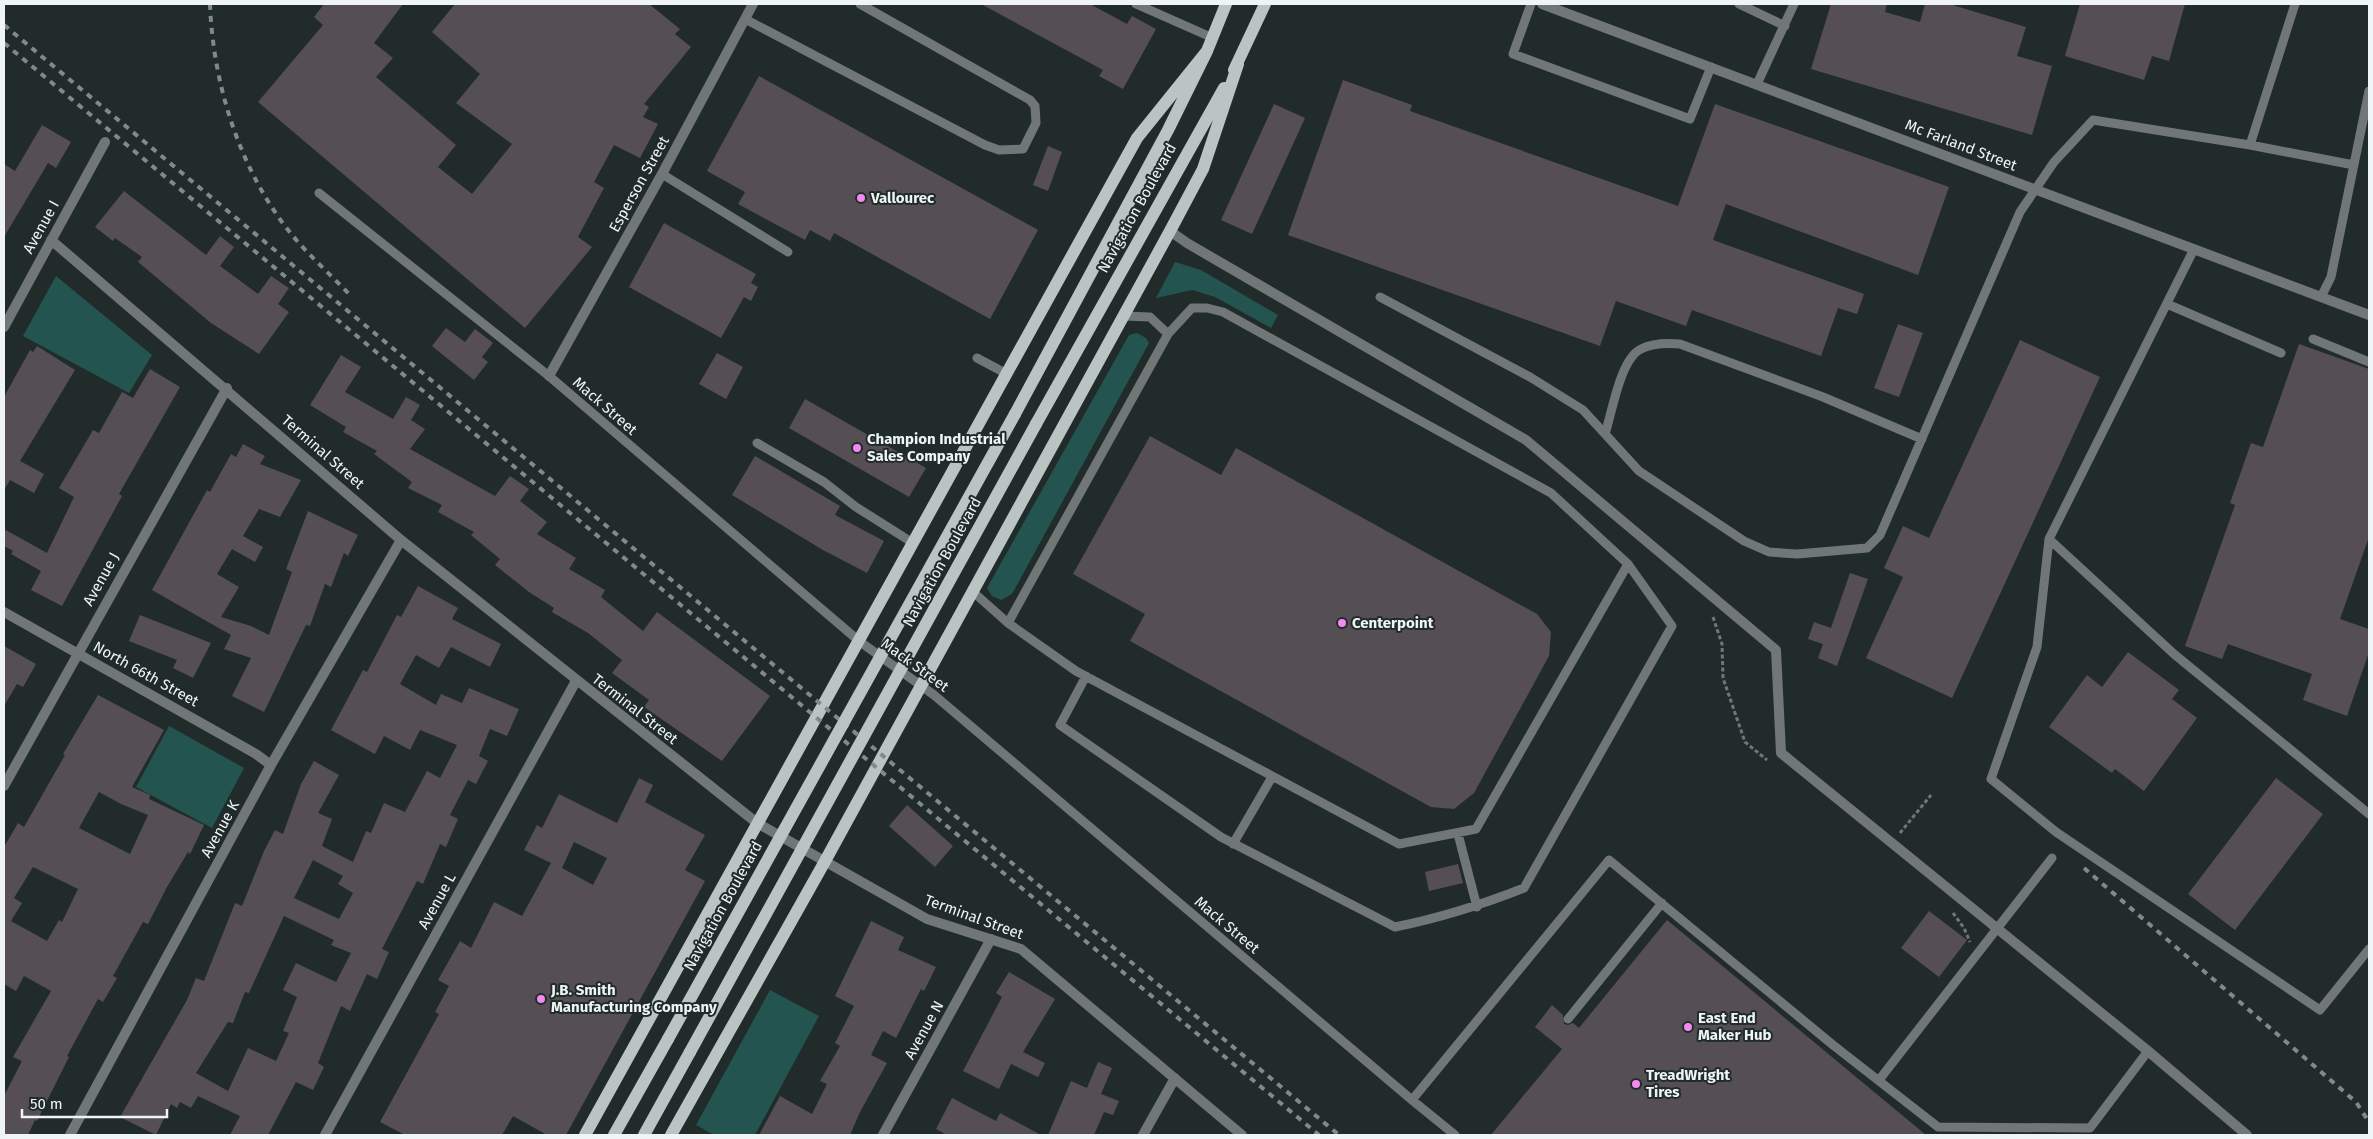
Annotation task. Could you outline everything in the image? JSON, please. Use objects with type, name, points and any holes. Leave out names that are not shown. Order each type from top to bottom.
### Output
[{"type":"main road","name":"Navigation Boulevard","points":[[614,1135],[1015,414],[1168,130],[1213,38],[1226,4]]},
{"type":"main road","name":"Navigation Boulevard","points":[[644,1135],[1187,150],[1238,64],[1265,4]]},
{"type":"main road","points":[[585,1135],[1137,138],[1207,51]]},
{"type":"main road","points":[[671,1135],[824,863],[1170,231],[1202,169],[1238,64]]},
{"type":"street","name":"Esperson Street","points":[[549,376],[662,174],[753,4]]},
{"type":"street","name":"Mc Farland Street","points":[[1542,4],[2369,315]]},
{"type":"street","name":"Avenue I","points":[[4,327],[105,142]]},
{"type":"street","points":[[1170,231],[1187,243],[1526,440],[1768,643],[1776,650],[1781,754],[2148,1052],[2247,1135]]},
{"type":"street","name":"Terminal Street","points":[[51,240],[227,388],[401,540],[757,823],[824,863],[927,919],[1021,949],[1242,1135]]},
{"type":"street","name":"Avenue J","points":[[4,786],[227,388]]},
{"type":"street","name":"Avenue K","points":[[70,1135],[272,765],[401,540]]},
{"type":"street","name":"North 66th Street","points":[[4,612],[256,754],[272,765]]},
{"type":"street","name":"Avenue L","points":[[325,1135],[576,681]]},
{"type":"street","name":"Avenue N","points":[[883,1135],[991,939]]},
{"type":"street","points":[[1143,1135],[1175,1078]]},
{"type":"lane","points":[[745,18],[985,145],[999,150],[1023,149],[1036,123],[1035,106],[1030,100],[860,4]]},
{"type":"lane","points":[[1136,4],[1213,38]]},
{"type":"lane","points":[[1531,4],[1513,54],[1690,119],[1711,67]]},
{"type":"lane","points":[[1739,4],[1785,26]]},
{"type":"lane","points":[[1756,84],[1794,4]]},
{"type":"lane","points":[[2250,144],[2295,4]]},
{"type":"lane","points":[[2321,297],[2331,277],[2369,91]]},
{"type":"lane","points":[[1380,297],[1530,377],[1583,410],[1639,471],[1744,541],[1769,552],[1797,554],[1867,548],[1880,535],[2020,212],[2054,162],[2093,120],[2250,144],[2354,165]]},
{"type":"lane","points":[[662,174],[788,252]]},
{"type":"lane","name":"Mack Street","points":[[318,193],[549,376],[859,641],[921,684],[1454,1135]]},
{"type":"lane","points":[[2194,249],[2048,539],[2037,647],[1991,779],[2056,832],[2320,1010],[2369,948]]},
{"type":"lane","points":[[2167,304],[2281,353]]},
{"type":"lane","points":[[1008,623],[1168,334],[1192,308],[1207,308],[1223,312],[1551,493],[1628,564],[1672,626],[1524,888],[1477,907],[1395,926],[1233,844],[1060,724],[1086,676]]},
{"type":"lane","points":[[1124,316],[1150,317],[1168,334]]},
{"type":"lane","points":[[2313,339],[2369,362]]},
{"type":"lane","points":[[1605,434],[1626,365],[1640,349],[1661,343],[1680,344],[1823,397],[1922,439]]},
{"type":"lane","points":[[976,358],[1008,374]]},
{"type":"lane","points":[[757,443],[824,482],[856,507],[914,543]]},
{"type":"lane","points":[[2048,539],[2174,654],[2369,814]]},
{"type":"lane","points":[[972,591],[1008,623],[1086,676],[1399,844],[1476,829],[1628,564]]},
{"type":"lane","points":[[1233,844],[1272,777]]},
{"type":"lane","points":[[1458,834],[1477,907]]},
{"type":"lane","points":[[1879,1080],[2052,858]]},
{"type":"lane","points":[[1412,1100],[1609,860],[1833,1045],[1938,1127],[2090,1128],[2148,1052]]},
{"type":"lane","points":[[1568,1019],[1662,903]]},
{"type":"path","points":[[1897,836],[1931,795]]},
{"type":"shaded area","points":[[1175,262],[1201,270],[1278,315],[1271,328],[1215,297],[1192,290],[1156,298]]},
{"type":"shaded area","points":[[56,276],[152,355],[129,393],[23,336]]},
{"type":"shaded area","points":[[1137,333],[1146,338],[1149,343],[1012,594],[1001,600],[992,596],[987,588],[1129,335]]},
{"type":"shaded area","points":[[169,726],[244,768],[212,828],[136,787]]},
{"type":"shaded area","points":[[770,990],[819,1016],[755,1135],[714,1135],[696,1125]]},
{"type":"building","points":[[324,4],[403,4],[374,43],[393,58],[376,77],[456,145],[438,167],[472,194],[512,144],[456,103],[480,74],[432,32],[455,4],[649,4],[680,29],[675,34],[691,47],[644,104],[649,107],[643,117],[658,124],[640,158],[614,145],[594,182],[604,188],[578,237],[592,247],[525,328],[258,102],[323,25],[314,17]]},
{"type":"building","points":[[981,4],[1090,4],[1127,24],[1132,16],[1156,29],[1123,89],[1099,76],[1103,70]]},
{"type":"building","points":[[1831,4],[1887,4],[1885,12],[1920,22],[1925,4],[1949,4],[2026,27],[2017,56],[2052,66],[2032,135],[1811,69]]},
{"type":"building","points":[[2080,4],[2185,4],[2169,61],[2152,56],[2144,80],[2065,56]]},
{"type":"building","name":"Vallourec","points":[[759,76],[1038,230],[990,319],[834,233],[830,241],[810,230],[805,240],[738,204],[745,192],[707,171]]},
{"type":"building","points":[[1343,80],[1412,105],[1410,111],[1678,206],[1715,104],[1949,187],[1918,275],[1726,204],[1713,240],[1864,294],[1857,314],[1838,308],[1821,356],[1692,310],[1686,326],[1616,301],[1600,346],[1288,235]]},
{"type":"building","points":[[1274,104],[1305,118],[1252,234],[1221,220]]},
{"type":"building","points":[[42,125],[71,142],[56,168],[48,163],[4,237],[4,164],[15,171]]},
{"type":"building","points":[[1048,146],[1062,152],[1048,191],[1033,185]]},
{"type":"building","points":[[124,191],[206,255],[220,236],[234,247],[220,266],[258,294],[271,276],[289,288],[278,304],[289,312],[259,354],[211,323],[138,262],[142,257],[115,238],[113,241],[95,227]]},
{"type":"building","points":[[664,223],[756,274],[751,283],[758,287],[751,301],[744,297],[721,338],[629,287]]},
{"type":"building","points":[[1898,324],[1923,333],[1899,397],[1874,388]]},
{"type":"building","points":[[446,328],[465,342],[475,329],[493,343],[482,357],[488,362],[474,380],[432,346]]},
{"type":"building","points":[[2020,340],[2100,377],[1952,698],[1866,658],[1903,577],[1884,568],[1903,526],[1929,538]]},
{"type":"building","points":[[2299,344],[2369,369],[2369,537],[2340,619],[2369,629],[2369,652],[2347,716],[2303,700],[2312,674],[2228,644],[2222,659],[2185,646],[2235,505],[2230,503],[2251,443],[2263,447]]},
{"type":"building","points":[[37,346],[75,370],[20,461],[44,474],[34,493],[10,480],[4,490],[4,397],[30,350],[33,352]]},
{"type":"building","points":[[717,353],[743,367],[726,399],[699,384]]},
{"type":"building","points":[[341,355],[361,367],[345,392],[393,419],[406,397],[420,405],[411,420],[425,429],[410,449],[495,496],[510,476],[529,489],[520,501],[547,522],[537,534],[576,558],[569,569],[605,590],[601,597],[643,631],[657,612],[770,696],[722,761],[644,707],[649,700],[612,673],[622,660],[588,633],[552,612],[554,608],[529,592],[495,565],[500,559],[471,535],[474,532],[438,512],[442,505],[408,488],[412,482],[374,454],[377,451],[343,432],[346,427],[310,405]]},
{"type":"building","points":[[150,369],[180,387],[119,494],[122,496],[62,606],[31,590],[41,571],[11,554],[13,551],[4,546],[4,529],[47,553],[74,497],[59,488],[93,430],[99,433],[122,392],[133,398]]},
{"type":"building","name":"Champion Industrial Sales Company","points":[[805,399],[926,468],[909,497],[789,428]]},
{"type":"building","name":"Centerpoint","points":[[1150,436],[1221,475],[1236,448],[1537,614],[1551,632],[1549,656],[1474,793],[1454,809],[1431,807],[1130,641],[1145,614],[1073,574]]},
{"type":"building","points":[[243,444],[265,456],[260,464],[301,480],[280,517],[259,509],[243,536],[263,547],[255,562],[232,549],[217,574],[239,587],[221,617],[251,626],[269,635],[292,572],[286,569],[308,511],[358,535],[348,556],[344,553],[331,587],[325,584],[310,626],[306,625],[264,712],[232,696],[251,658],[224,649],[231,635],[152,590],[207,490],[210,492],[231,454],[236,457]]},
{"type":"building","points":[[755,456],[840,506],[835,515],[884,541],[867,573],[823,550],[732,495]]},
{"type":"building","points":[[1850,573],[1868,579],[1837,666],[1818,658],[1823,644],[1808,639],[1814,622],[1831,628]]},
{"type":"building","points":[[418,586],[458,608],[452,619],[501,644],[490,667],[451,647],[439,668],[416,655],[400,684],[436,705],[441,694],[462,703],[469,688],[519,709],[507,736],[490,729],[479,756],[488,761],[476,784],[468,780],[450,815],[458,819],[446,847],[440,844],[423,884],[417,881],[382,949],[389,952],[377,979],[367,974],[350,1011],[341,1006],[318,1063],[324,1067],[313,1090],[296,1082],[268,1135],[230,1135],[240,1116],[198,1096],[191,1108],[180,1102],[177,1108],[171,1104],[156,1135],[120,1117],[187,1000],[196,978],[204,981],[235,903],[242,906],[264,851],[275,830],[283,834],[301,784],[314,761],[339,775],[318,813],[332,819],[322,846],[353,862],[366,831],[371,833],[384,803],[405,812],[427,771],[440,778],[457,745],[420,730],[410,750],[384,736],[375,754],[331,730],[363,670],[367,672],[397,615],[401,617]],"holes":[[[313,860],[343,876],[338,884],[353,893],[339,919],[294,898]],[[284,916],[334,940],[331,945],[351,953],[336,982],[296,963],[283,990],[297,997],[283,1031],[289,1033],[276,1061],[248,1048],[228,1091],[196,1073],[228,1022],[233,1023],[245,992],[249,993]]]},
{"type":"building","points":[[140,615],[211,643],[193,678],[173,668],[177,660],[129,641]]},
{"type":"building","points":[[4,646],[36,664],[23,687],[17,684],[4,706]]},
{"type":"building","points":[[2128,652],[2179,690],[2172,699],[2197,718],[2144,791],[2115,769],[2112,773],[2049,727],[2087,675],[2102,687]]},
{"type":"building","points":[[98,695],[164,730],[132,787],[150,795],[149,799],[204,825],[190,854],[188,852],[148,924],[143,922],[113,976],[117,978],[103,1002],[98,999],[67,1056],[69,1057],[37,1121],[35,1120],[28,1135],[4,1135],[4,1096],[22,1061],[13,1057],[51,991],[24,976],[16,991],[4,984],[4,847],[18,823],[24,827],[65,755],[63,754]],"holes":[[[99,792],[121,804],[148,815],[130,854],[79,828]],[[33,867],[78,889],[62,922],[59,920],[47,941],[11,921],[22,903],[14,898]]]},
{"type":"building","name":"J.B. Smith Manufacturing Company","points":[[639,778],[653,785],[645,802],[705,835],[685,870],[705,881],[566,1135],[547,1135],[513,1116],[502,1135],[405,1135],[380,1122],[439,1014],[435,1012],[449,986],[438,980],[460,941],[471,948],[494,902],[522,916],[551,863],[524,850],[537,825],[542,828],[559,794],[617,823]],"holes":[[[574,842],[607,858],[593,885],[562,868]]]},
{"type":"building","points":[[2276,778],[2323,814],[2235,930],[2188,894]]},
{"type":"building","points":[[907,805],[953,846],[935,867],[889,826]]},
{"type":"building","points":[[1458,864],[1463,883],[1429,891],[1425,872]]},
{"type":"building","points":[[1929,911],[1967,940],[1939,977],[1901,948]]},
{"type":"building","name":"East End Maker Hub","points":[[1667,920],[1926,1135],[1491,1135],[1562,1049],[1535,1027],[1552,1005],[1563,1015],[1564,1024],[1573,1023],[1579,1028]]},
{"type":"building","points":[[871,921],[904,937],[898,950],[936,967],[924,991],[921,989],[896,1038],[883,1031],[871,1055],[887,1063],[860,1112],[850,1135],[759,1135],[780,1096],[812,1114],[827,1084],[820,1081],[840,1046],[835,1043],[854,1006],[835,996]]},
{"type":"building","points":[[1009,972],[1055,999],[1023,1052],[1045,1063],[1038,1077],[1011,1064],[999,1089],[963,1071],[1002,997],[996,993]]},
{"type":"building","points":[[1098,1062],[1112,1068],[1101,1094],[1119,1101],[1113,1115],[1104,1112],[1094,1135],[1048,1135],[1071,1081],[1087,1088]]},
{"type":"building","points":[[952,1098],[996,1121],[1000,1113],[1041,1135],[947,1135],[936,1129]]},
{"type":"railway","points":[[210,4],[212,35],[224,99],[246,160],[278,217],[304,249],[351,296]]},
{"type":"railway","points":[[4,25],[1339,1135]]},
{"type":"railway","points":[[4,43],[1319,1135]]},
{"type":"railway","points":[[2084,868],[2356,1102],[2369,1122]]},
{"type":"place","name":"Vallourec","points":[[861,198]]},
{"type":"place","name":"Champion Industrial Sales Company","points":[[857,448]]},
{"type":"place","name":"Centerpoint","points":[[1342,623]]},
{"type":"place","name":"J.B. Smith Manufacturing Company","points":[[541,999]]},
{"type":"place","name":"East End Maker Hub","points":[[1688,1027]]},
{"type":"place","name":"TreadWright Tires","points":[[1636,1084]]}]
